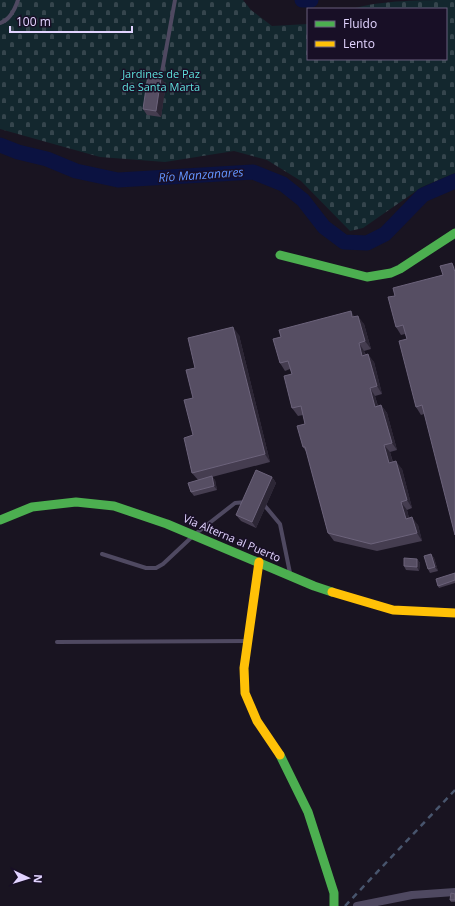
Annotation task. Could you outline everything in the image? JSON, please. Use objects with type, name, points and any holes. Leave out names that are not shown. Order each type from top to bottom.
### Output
[{"type":"street","points":[[280,256],[367,277],[390,273],[400,269],[455,232]]},
{"type":"street","name":"Vía Alterna al Puerto","points":[[0,520],[32,507],[76,502],[114,506],[168,524],[314,586],[393,610],[455,613]]},
{"type":"street","points":[[259,562],[244,668],[245,693],[257,721],[286,765],[308,812],[334,893],[334,906]]},
{"type":"street","points":[[357,906],[412,895],[455,892]]},
{"type":"lane","points":[[0,23],[4,22],[15,10],[18,0]]},
{"type":"lane","points":[[162,72],[176,0]]},
{"type":"lane","points":[[102,554],[146,568],[156,568],[163,564],[194,535],[235,503],[249,501]]},
{"type":"lane","points":[[265,506],[280,524],[290,576]]},
{"type":"lane","points":[[57,642],[249,641]]},
{"type":"green space","name":"Jardines de Paz de Santa Marta","points":[[0,0],[243,0],[251,10],[272,26],[307,24],[307,60],[447,60],[447,8],[356,8],[389,2],[455,0],[455,173],[422,187],[363,228],[350,231],[301,181],[267,160],[234,151],[165,162],[100,157],[0,129]]},
{"type":"building","points":[[148,75],[161,78],[156,111],[143,109]]},
{"type":"building","points":[[452,263],[455,272],[455,535],[422,405],[416,407],[399,341],[407,339],[403,325],[396,327],[388,297],[395,296],[393,288],[443,275],[440,266]]},
{"type":"building","points":[[351,311],[352,317],[358,316],[365,341],[359,343],[362,356],[368,354],[377,386],[370,388],[375,407],[381,405],[392,443],[384,445],[389,463],[396,461],[407,500],[401,502],[406,519],[412,517],[417,533],[371,544],[328,533],[305,447],[303,447],[297,426],[305,424],[301,406],[292,408],[284,376],[292,374],[288,361],[280,363],[273,339],[281,337],[279,330]]},
{"type":"building","points":[[233,327],[265,454],[192,473],[184,438],[193,435],[184,400],[193,398],[186,370],[195,368],[188,338]]},
{"type":"building","points":[[256,470],[272,477],[252,522],[236,515]]},
{"type":"building","points":[[212,476],[214,486],[191,492],[188,483]]},
{"type":"building","points":[[431,554],[435,567],[428,569],[424,556]]},
{"type":"building","points":[[404,558],[417,559],[417,567],[404,566]]},
{"type":"building","points":[[455,573],[455,580],[438,586],[436,579]]},
{"type":"building","points":[[451,893],[455,894],[455,900],[450,900]]},
{"type":"waterway","name":"Río Manzanares","points":[[302,0],[311,0]]},
{"type":"waterway","name":"Río Manzanares","points":[[0,145],[18,152],[47,159],[76,171],[118,180],[253,172],[283,184],[303,200],[324,227],[344,242],[367,243],[385,234],[423,195],[455,181]]},
{"type":"railway","points":[[345,906],[455,790]]},
{"type":"traffic: fast","points":[[280,255],[367,277],[391,273],[400,269],[455,233]]},
{"type":"traffic: fast","points":[[0,520],[32,507],[76,502],[114,506],[167,524],[314,586],[332,592]]},
{"type":"traffic: fast","points":[[280,755],[308,812],[334,893],[334,906]]},
{"type":"traffic: slow","points":[[259,562],[244,668],[245,693],[257,721],[280,755]]},
{"type":"traffic: slow","points":[[332,592],[393,610],[455,613]]}]
